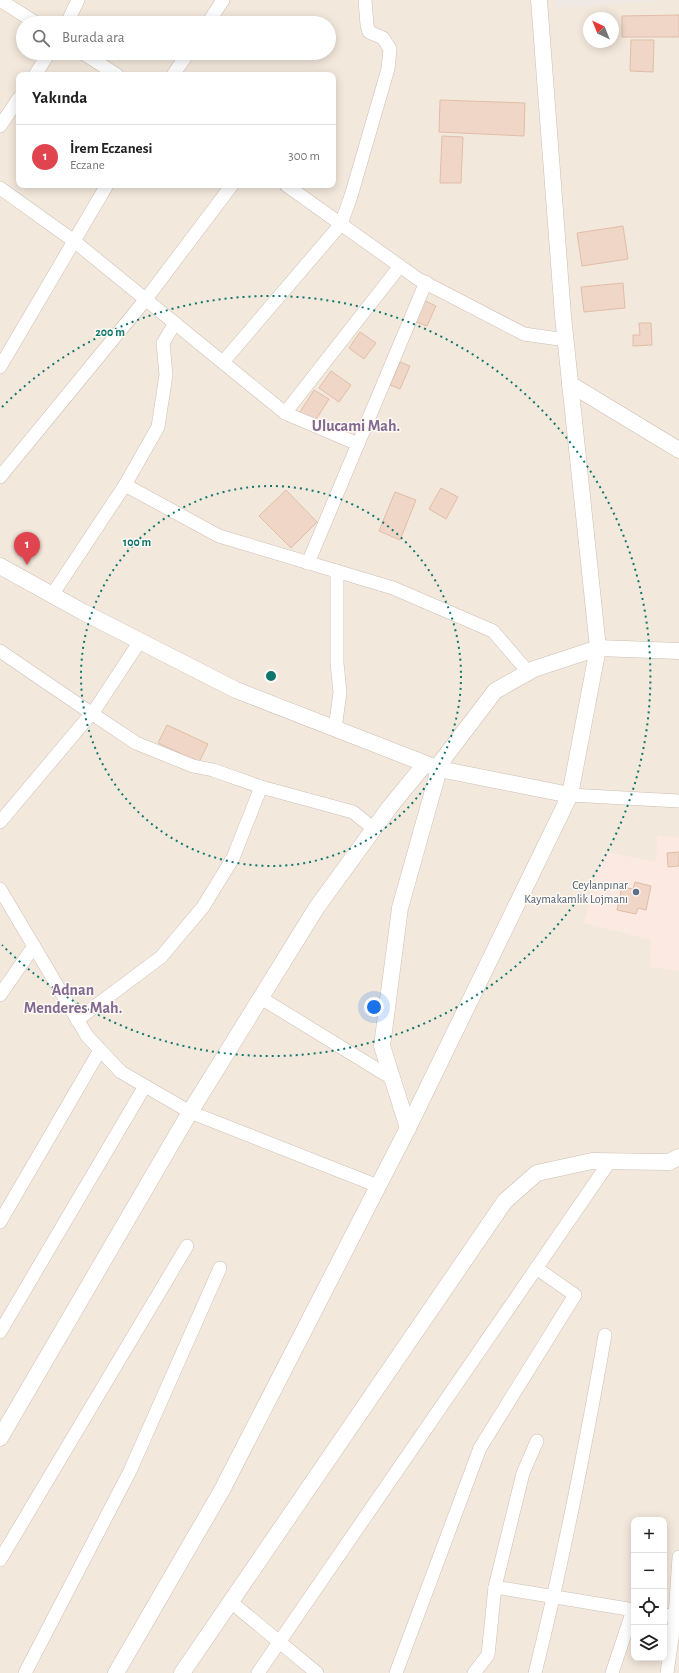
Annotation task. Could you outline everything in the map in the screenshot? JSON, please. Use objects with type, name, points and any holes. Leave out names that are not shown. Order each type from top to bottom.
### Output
[{"type":"street","points":[[0,0],[25,16]]},
{"type":"street","points":[[70,16],[78,0]]},
{"type":"street","points":[[213,16],[223,0]]},
{"type":"street","points":[[223,362],[341,224],[351,196],[388,69],[390,49],[383,38],[369,32],[365,0]]},
{"type":"street","points":[[116,1673],[222,1490],[408,1128],[570,795],[598,648],[570,384],[539,0]]},
{"type":"street","points":[[36,72],[44,60]]},
{"type":"street","points":[[94,60],[112,72]]},
{"type":"street","points":[[175,72],[183,60]]},
{"type":"street","points":[[0,126],[16,102]]},
{"type":"street","points":[[0,188],[74,241],[285,414],[358,444]]},
{"type":"street","points":[[0,367],[105,188]]},
{"type":"street","points":[[0,477],[146,299],[230,188]]},
{"type":"street","points":[[290,188],[400,266],[426,282],[524,334],[566,340]]},
{"type":"street","points":[[285,414],[400,266]]},
{"type":"street","points":[[308,563],[426,282]]},
{"type":"street","points":[[52,595],[125,485],[158,427],[166,375],[163,343],[175,323]]},
{"type":"street","points":[[570,384],[679,450]]},
{"type":"street","points":[[125,485],[219,536],[393,588],[493,632],[528,672]]},
{"type":"street","points":[[0,566],[52,595],[236,690],[432,766],[570,795],[679,801]]},
{"type":"street","points":[[335,729],[340,692],[337,663],[337,571]]},
{"type":"street","points":[[0,822],[90,714],[140,641]]},
{"type":"street","points":[[0,1438],[190,1112],[317,907],[374,829],[432,766],[441,762],[494,691],[528,672],[598,648],[679,651]]},
{"type":"street","points":[[0,651],[90,714],[136,743],[192,766],[214,770],[261,787],[353,812],[374,829]]},
{"type":"street","points":[[408,1128],[382,1046],[400,908],[432,766]]},
{"type":"street","points":[[77,1020],[161,957],[203,907],[233,858],[261,787]]},
{"type":"street","points":[[2,896],[34,946],[87,1036],[120,1072],[190,1112],[378,1186]]},
{"type":"street","points":[[0,994],[34,946]]},
{"type":"street","points":[[261,998],[393,1079]]},
{"type":"street","points":[[0,1222],[100,1050]]},
{"type":"street","points":[[0,1332],[145,1086]]},
{"type":"street","points":[[182,1673],[505,1201],[537,1173],[592,1161],[669,1162],[679,1157]]},
{"type":"street","points":[[258,1673],[610,1161]]},
{"type":"street","points":[[0,1560],[187,1246]]},
{"type":"street","points":[[25,1673],[130,1471],[220,1268]]},
{"type":"street","points":[[396,1673],[480,1448],[575,1295],[536,1268]]},
{"type":"street","points":[[535,1673],[554,1596],[588,1426],[604,1335]]},
{"type":"street","points":[[474,1673],[488,1655],[494,1587],[523,1472],[537,1441]]},
{"type":"street","points":[[666,1673],[670,1616],[679,1558]]},
{"type":"street","points":[[494,1587],[631,1610]]},
{"type":"street","points":[[231,1602],[317,1673]]},
{"type":"street","points":[[612,1673],[631,1616]]},
{"type":"shaded area","points":[[0,0],[679,0],[679,1673],[0,1673]]},
{"type":"shaded area","points":[[555,0],[664,0],[555,8]]},
{"type":"shaded area","name":"Ceylanpınar Kaymakamlık Lojmanı","points":[[657,836],[679,837],[679,971],[650,967],[651,940],[584,923],[603,851],[656,862]]},
{"type":"building","points":[[679,15],[679,37],[622,37],[622,16]]},
{"type":"building","points":[[631,40],[654,40],[653,72],[630,71]]},
{"type":"building","points":[[440,100],[525,103],[524,136],[439,132]]},
{"type":"building","points":[[442,136],[463,137],[461,183],[440,183]]},
{"type":"building","points":[[623,226],[628,259],[582,266],[577,233]]},
{"type":"building","points":[[623,283],[625,308],[584,312],[581,287]]},
{"type":"building","points":[[423,300],[436,306],[427,326],[414,321]]},
{"type":"building","points":[[639,323],[651,323],[652,345],[633,346],[633,335],[640,335]]},
{"type":"building","points":[[360,332],[376,343],[364,359],[349,348]]},
{"type":"building","points":[[400,362],[410,366],[400,389],[390,385]]},
{"type":"building","points":[[331,371],[351,385],[339,402],[319,388]]},
{"type":"building","points":[[314,390],[329,399],[315,421],[300,412]]},
{"type":"building","points":[[441,488],[458,497],[446,519],[429,509]]},
{"type":"building","points":[[286,490],[317,522],[291,548],[259,516]]},
{"type":"building","points":[[395,492],[416,500],[400,540],[379,531]]},
{"type":"building","points":[[167,725],[208,744],[199,762],[158,743]]},
{"type":"building","points":[[679,852],[679,866],[668,867],[667,853]]},
{"type":"building","name":"Ceylanpınar Kaymakamlık Lojmanı","points":[[635,882],[651,886],[646,910],[638,908],[636,914],[617,910],[622,887],[633,889]]},
{"type":"place","name":"İrem Eczanesi","points":[[27,565]]},
{"type":"place","name":"Ceylanpınar Kaymakamlık Lojmanı","points":[[636,892]]},
{"type":"district","name":"Ulucami Mah.","points":[[356,425]]},
{"type":"district","name":"Adnan Menderes Mah.","points":[[73,998]]}]
